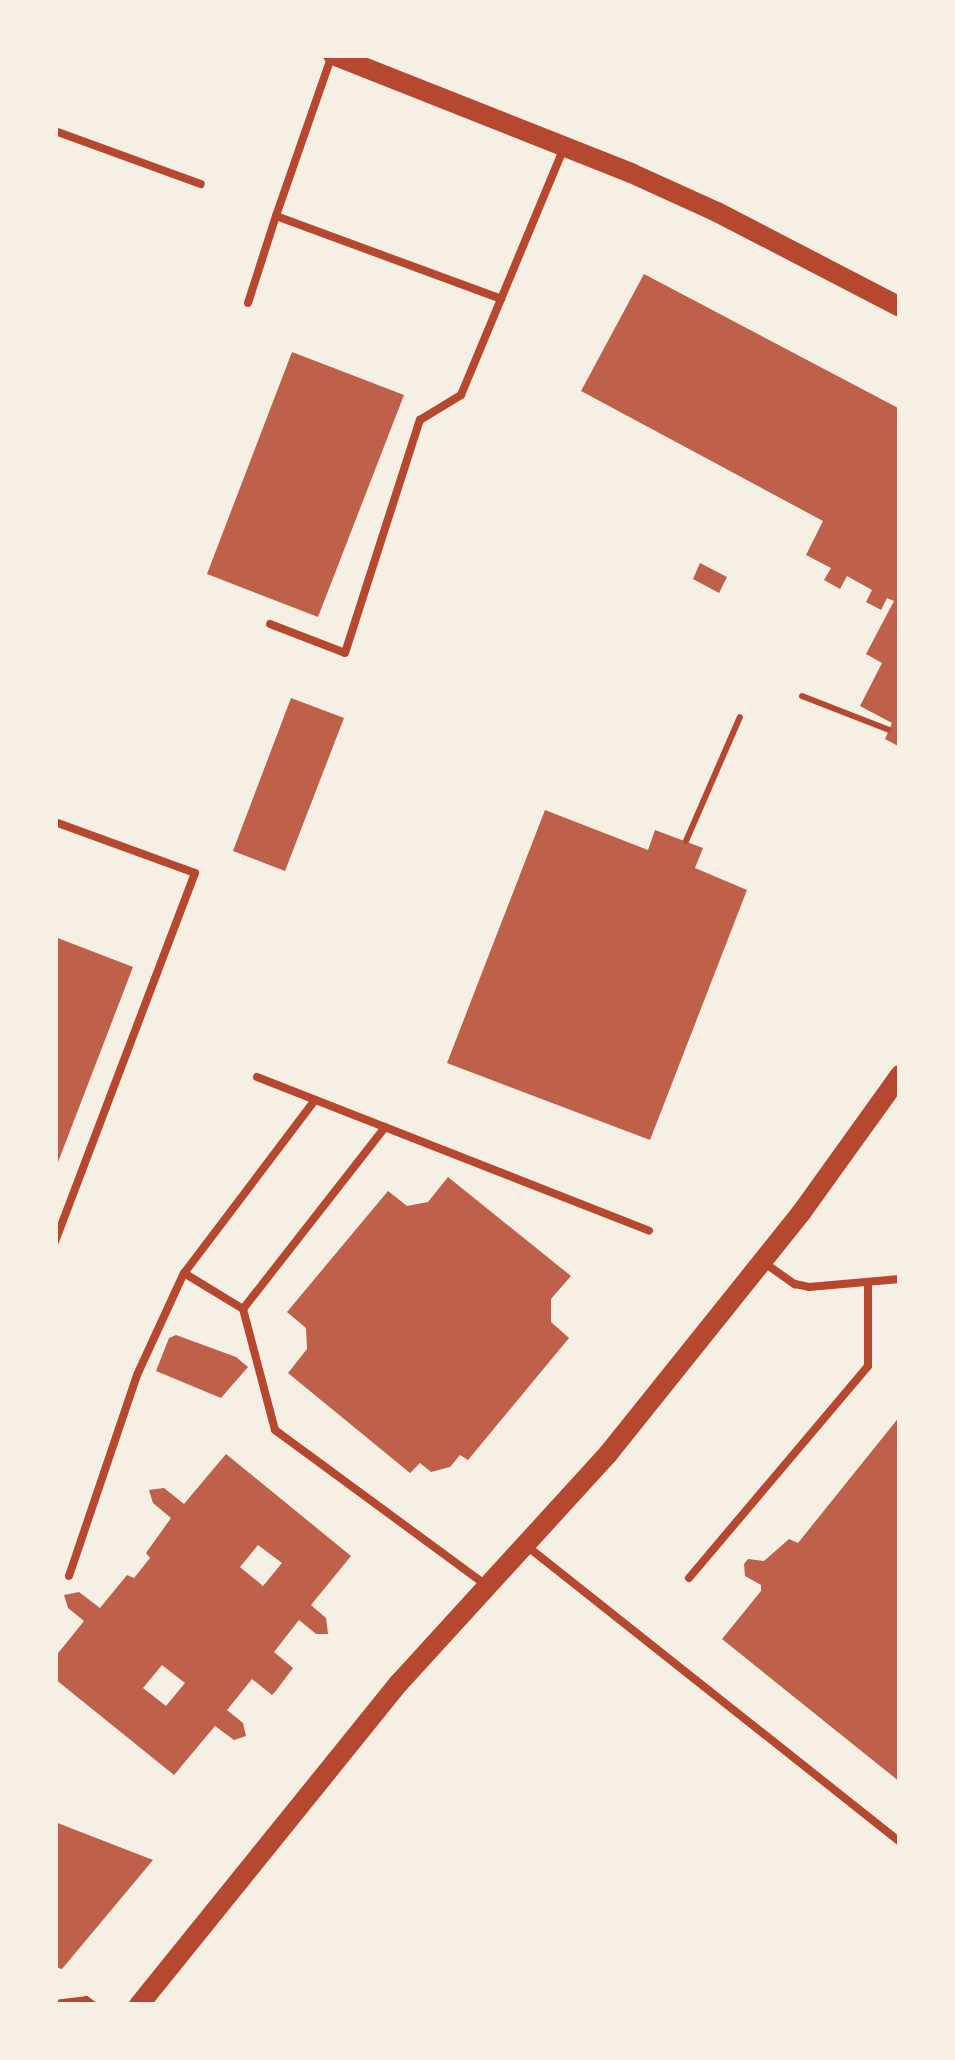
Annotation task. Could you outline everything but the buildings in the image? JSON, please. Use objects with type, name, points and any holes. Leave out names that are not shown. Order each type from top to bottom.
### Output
[{"type":"main road","points":[[333,55],[564,146],[717,212],[900,307]]},
{"type":"main road","points":[[138,2005],[374,1712],[528,1547],[763,1262],[900,1075]]},
{"type":"lane","points":[[248,303],[333,55]]},
{"type":"lane","points":[[55,131],[201,184]]},
{"type":"lane","points":[[270,624],[344,653],[420,420],[461,395],[564,146]]},
{"type":"lane","points":[[276,216],[501,299]]},
{"type":"lane","points":[[55,822],[195,874],[55,1240]]},
{"type":"lane","points":[[257,1077],[649,1232]]},
{"type":"lane","points":[[69,1576],[137,1375],[184,1273],[316,1100]]},
{"type":"lane","points":[[243,1309],[385,1127]]},
{"type":"lane","points":[[763,1262],[795,1284],[868,1284],[900,1279]]},
{"type":"lane","points":[[184,1273],[243,1309],[275,1430],[489,1588]]},
{"type":"lane","points":[[688,1578],[868,1366],[868,1284]]},
{"type":"lane","points":[[528,1547],[900,1842]]},
{"type":"lane","points":[[55,2004],[86,2000],[93,2005]]},
{"type":"path","points":[[802,696],[889,730]]},
{"type":"path","points":[[686,842],[740,717]]}]
